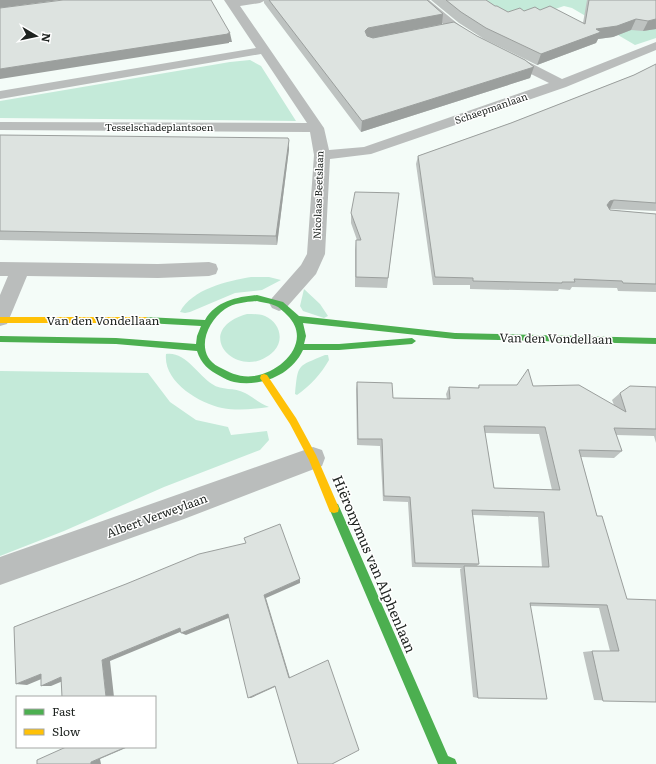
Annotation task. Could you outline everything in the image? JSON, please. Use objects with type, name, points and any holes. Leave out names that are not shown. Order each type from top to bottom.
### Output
[{"type":"main road","points":[[257,298],[280,303],[290,310],[298,319],[302,332],[301,347],[297,355],[284,369],[264,378],[249,381],[235,380],[221,375],[211,368],[203,359],[200,348],[200,335],[205,323],[213,314],[233,302],[257,298]]},
{"type":"main road","name":"Van den Vondellaan","points":[[0,319],[152,320],[205,323]]},
{"type":"main road","name":"Van den Vondellaan","points":[[298,319],[455,336],[656,341]]},
{"type":"main road","name":"Van den Vondellaan","points":[[301,347],[347,347],[455,336]]},
{"type":"main road","name":"Van den Vondellaan","points":[[0,339],[130,342],[200,348]]},
{"type":"main road","name":"Hiëronymus van Alphenlaan","points":[[264,378],[288,414],[313,458],[444,761],[450,764]]},
{"type":"street","name":"Nicolaas Beetslaan","points":[[231,2],[260,0]]},
{"type":"street","points":[[422,0],[454,27],[489,48],[561,84]]},
{"type":"street","name":"Nicolaas Beetslaan","points":[[231,2],[317,128],[322,155],[316,254],[309,269],[280,303]]},
{"type":"street","points":[[439,30],[454,27]]},
{"type":"street","name":"Schaepmanlaan","points":[[322,155],[366,151],[561,84],[656,46]]},
{"type":"street","points":[[0,95],[264,50]]},
{"type":"street","name":"Tesselschadeplantsoen","points":[[0,126],[317,128]]},
{"type":"street","points":[[0,270],[158,271],[209,269]]},
{"type":"street","name":"Van den Vondellaan","points":[[0,319],[20,270]]},
{"type":"street","name":"Albert Verweylaan","points":[[0,571],[184,506],[313,458]]},
{"type":"green space","points":[[476,0],[656,0],[656,38],[635,45],[572,8],[564,6],[510,24]]},
{"type":"green space","points":[[250,60],[261,66],[296,121],[0,118],[0,101],[230,62]]},
{"type":"green space","points":[[251,277],[269,277],[281,280],[262,290],[235,293],[190,312],[180,312],[193,297],[211,287]]},
{"type":"green space","points":[[304,289],[320,304],[328,316],[324,318],[303,311],[300,306]]},
{"type":"green space","points":[[247,314],[265,316],[274,322],[279,331],[279,341],[274,351],[261,360],[247,362],[235,359],[226,352],[221,342],[222,332],[230,322]]},
{"type":"green space","points":[[166,354],[179,356],[191,364],[212,384],[241,391],[269,407],[228,409],[213,405],[193,396],[184,390],[170,374]]},
{"type":"green space","points":[[328,355],[329,360],[323,370],[302,391],[297,395],[295,394],[298,371],[301,367],[304,364]]},
{"type":"green space","points":[[0,371],[148,373],[170,402],[196,420],[228,427],[231,435],[267,431],[269,440],[260,450],[164,487],[64,531],[0,556]]},
{"type":"building","points":[[63,0],[211,0],[230,33],[0,69],[0,8]]},
{"type":"building","points":[[269,0],[427,0],[443,14],[368,28],[365,31],[367,36],[373,38],[454,22],[477,36],[525,60],[534,67],[362,121]]},
{"type":"building","points":[[446,0],[486,0],[508,12],[520,8],[524,11],[535,7],[540,10],[550,6],[585,24],[589,0],[656,0],[656,19],[648,21],[636,19],[617,26],[596,29],[601,32],[541,54],[486,28],[461,12]]},
{"type":"building","points":[[656,64],[656,203],[614,200],[610,201],[607,205],[610,210],[656,214],[656,284],[574,279],[575,282],[562,283],[473,281],[473,278],[435,277],[418,156],[511,123],[634,75]]},
{"type":"building","points":[[0,135],[288,138],[289,140],[276,236],[0,231]]},
{"type":"building","points":[[355,192],[399,193],[388,278],[356,277],[356,240],[361,240],[351,213]]},
{"type":"building","points":[[528,369],[533,386],[579,385],[626,412],[620,393],[630,386],[656,387],[656,429],[614,428],[622,451],[579,450],[597,516],[602,516],[627,599],[656,600],[656,702],[603,701],[592,651],[619,651],[607,605],[530,603],[547,699],[478,698],[464,566],[549,567],[544,512],[472,510],[479,564],[415,563],[410,497],[384,496],[382,439],[358,439],[357,382],[392,383],[393,398],[450,399],[449,387],[479,388],[479,385],[517,385]],"holes":[[[484,426],[545,427],[560,490],[494,488]]]},
{"type":"building","points":[[280,524],[300,579],[264,595],[289,678],[328,660],[359,750],[332,764],[298,764],[275,686],[248,698],[228,614],[181,633],[180,628],[102,660],[106,696],[62,696],[61,677],[41,686],[41,674],[16,684],[14,627],[199,554],[246,543],[244,538]]},
{"type":"building","points":[[64,748],[124,748],[91,762],[91,764],[37,764],[37,760]]},
{"type":"traffic: fast","points":[[257,298],[280,304],[298,320],[302,336],[298,351],[288,365],[272,375],[253,380],[233,378],[213,368],[206,361],[200,345],[201,336],[209,320],[222,307],[230,303],[257,298]]},
{"type":"traffic: fast","points":[[298,319],[455,336],[656,341]]},
{"type":"traffic: fast","points":[[146,320],[205,323]]},
{"type":"traffic: fast","points":[[0,339],[116,341],[200,348]]},
{"type":"traffic: fast","points":[[301,347],[339,347],[412,341]]},
{"type":"traffic: fast","points":[[334,508],[443,761],[450,764]]},
{"type":"traffic: slow","points":[[0,320],[146,320]]},
{"type":"traffic: slow","points":[[264,378],[293,421],[313,458],[334,508]]}]
